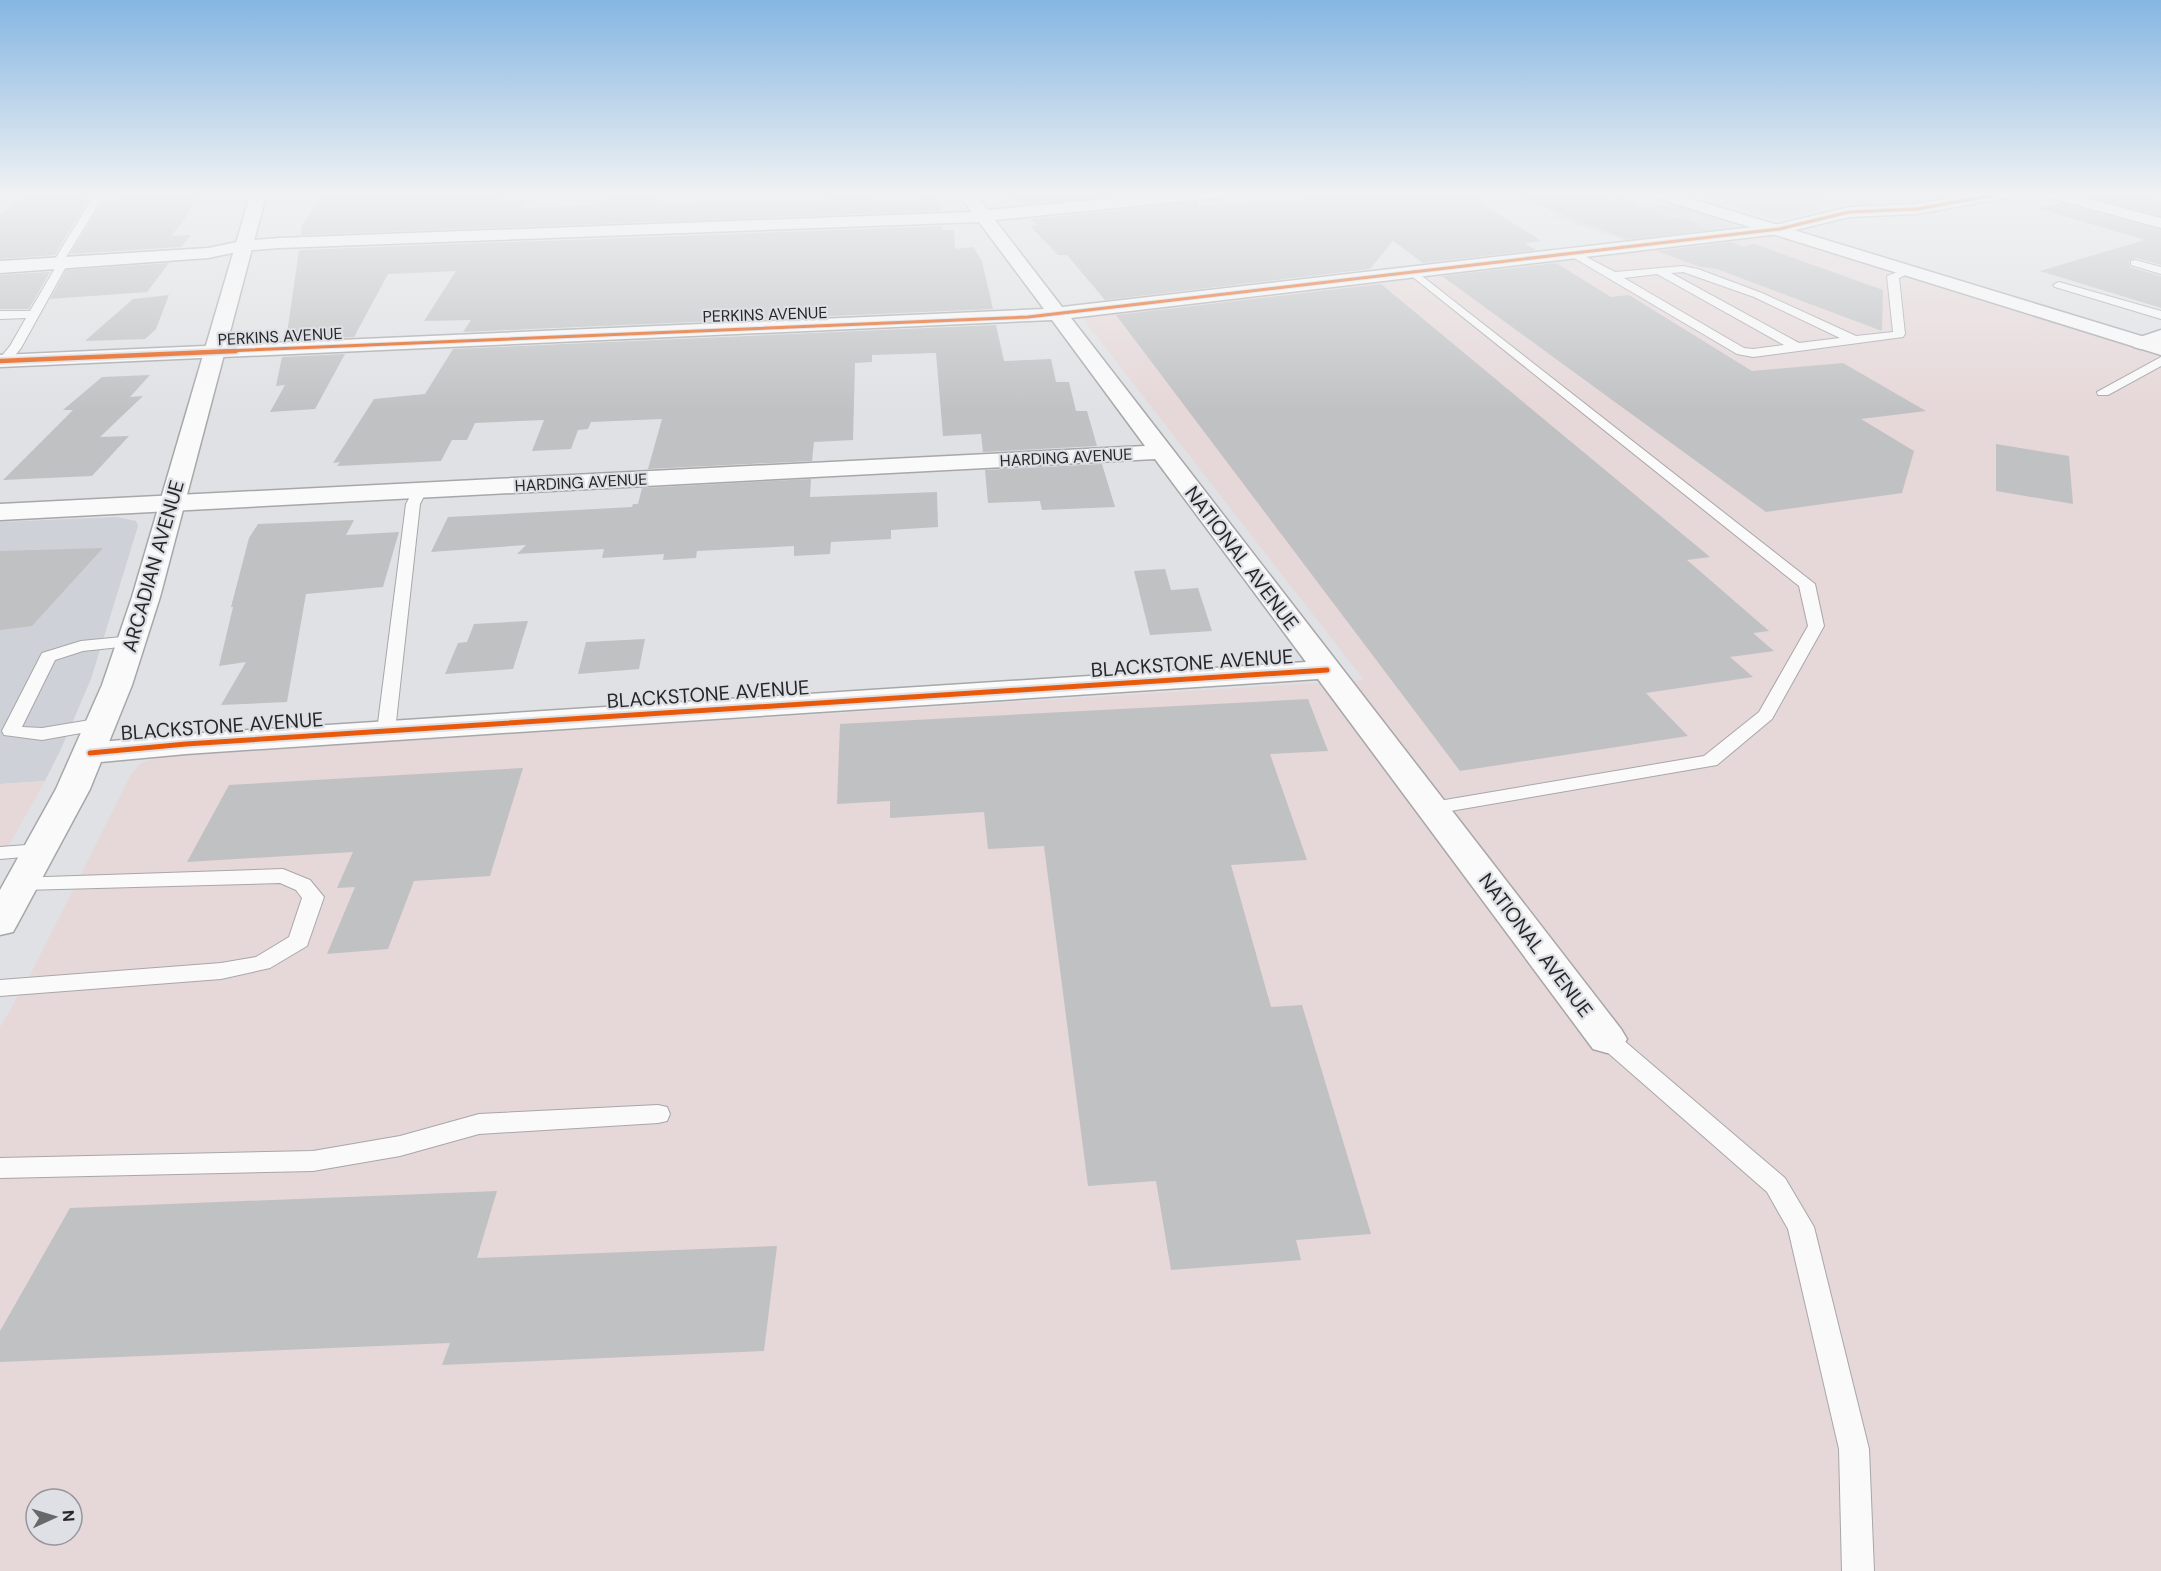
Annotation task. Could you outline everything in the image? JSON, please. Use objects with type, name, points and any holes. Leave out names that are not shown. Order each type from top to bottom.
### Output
[{"type":"street","points":[[0,267],[27,265]]},
{"type":"street","name":"ARCADIAN AVENUE","points":[[0,923],[90,753],[102,724],[132,640],[237,265]]},
{"type":"street","name":"NATIONAL AVENUE","points":[[1020,265],[1607,1039]]},
{"type":"street","name":"PERKINS AVENUE","points":[[2,361],[1058,315],[1469,265]]},
{"type":"street","points":[[1896,265],[2161,349]]},
{"type":"street","points":[[2141,343],[2161,336]]},
{"type":"street","name":"HARDING AVENUE","points":[[0,512],[1161,452]]},
{"type":"street","name":"BLACKSTONE AVENUE","points":[[90,753],[186,744],[1327,670]]},
{"type":"lane","points":[[2,361],[15,348],[62,265]]},
{"type":"lane","points":[[1594,265],[1741,351],[1753,353],[1893,337],[1899,334],[1893,276],[1911,270]]},
{"type":"lane","points":[[2143,265],[2161,271]]},
{"type":"lane","points":[[1613,276],[1686,269],[1705,274],[1758,295],[1855,341]]},
{"type":"lane","points":[[1659,271],[1797,347]]},
{"type":"lane","points":[[1413,272],[1807,584],[1816,626],[1766,715],[1710,761],[1432,808]]},
{"type":"lane","points":[[2059,285],[2161,315]]},
{"type":"lane","points":[[0,315],[34,314]]},
{"type":"lane","points":[[2103,392],[2161,360]]},
{"type":"lane","points":[[386,731],[412,504],[420,490]]},
{"type":"lane","points":[[102,724],[42,734],[11,731],[48,657],[81,646],[132,640]]},
{"type":"lane","points":[[0,854],[40,850]]},
{"type":"lane","points":[[0,988],[221,971],[262,963],[299,941],[313,897],[303,885],[283,876],[22,883]]},
{"type":"lane","points":[[1607,1039],[1776,1185],[1801,1227],[1854,1449],[1858,1571]]},
{"type":"lane","points":[[0,1168],[314,1161],[400,1146],[479,1124],[658,1114]]},
{"type":"shaded area","points":[[1514,265],[1870,265],[2161,355],[2161,1571],[0,1571],[0,1027],[29,977],[132,773],[140,764],[158,757],[191,754],[1364,680],[1083,319],[1089,316]]},
{"type":"shaded area","points":[[117,517],[136,521],[138,526],[91,679],[61,749],[45,781],[0,784],[0,522]]},
{"type":"shaded area","points":[[45,781],[0,861],[0,784]]},
{"type":"building","points":[[167,265],[147,292],[50,299],[66,270]]},
{"type":"building","points":[[297,265],[983,265],[993,309],[463,332],[471,320],[424,321],[456,271],[388,274],[354,337],[286,340]]},
{"type":"building","points":[[1076,265],[1373,265],[1370,269],[1105,300]]},
{"type":"building","points":[[1536,265],[1560,265],[1611,297],[1629,295],[1752,371],[1843,363],[1926,411],[1861,419],[1914,451],[1902,493],[1766,512],[1442,276]]},
{"type":"building","points":[[1695,265],[1814,265],[1883,290],[1882,331],[1717,269]]},
{"type":"building","points":[[2059,265],[2130,265],[2161,276],[2161,308],[2040,271]]},
{"type":"building","points":[[50,272],[29,309],[0,309],[0,275]]},
{"type":"building","points":[[1381,284],[1710,557],[1687,560],[1769,631],[1753,633],[1774,651],[1730,657],[1753,677],[1646,693],[1688,736],[1460,771],[1116,315]]},
{"type":"building","points":[[169,295],[156,329],[145,339],[85,341],[133,299]]},
{"type":"building","points":[[996,325],[1004,361],[1051,359],[1056,382],[1069,382],[1076,411],[1087,411],[1097,446],[983,452],[981,434],[943,436],[936,353],[872,355],[872,362],[855,363],[853,440],[814,442],[812,461],[648,469],[662,419],[591,422],[588,429],[578,430],[571,449],[532,451],[544,420],[475,423],[467,440],[452,440],[441,461],[337,466],[340,462],[333,463],[374,399],[425,394],[453,349]]},
{"type":"building","points":[[345,354],[315,409],[270,412],[285,385],[276,386],[282,357]]},
{"type":"building","points":[[150,375],[130,397],[143,396],[100,437],[129,436],[92,476],[3,480],[73,410],[63,410],[102,377]]},
{"type":"building","points":[[1996,444],[2069,456],[2073,504],[1996,491]]},
{"type":"building","points":[[1102,464],[1115,507],[1042,510],[1040,501],[988,503],[985,470]]},
{"type":"building","points":[[811,479],[810,497],[937,492],[938,527],[891,530],[891,539],[831,542],[830,554],[794,556],[794,546],[697,551],[696,558],[663,560],[664,554],[602,558],[604,549],[517,554],[526,545],[431,552],[448,517],[632,507],[633,504],[638,504],[642,488]]},
{"type":"building","points":[[354,520],[346,535],[399,532],[383,587],[306,594],[287,702],[221,705],[246,662],[219,666],[249,538],[258,524]]},
{"type":"building","points":[[103,548],[32,626],[0,630],[0,551]]},
{"type":"building","points":[[1165,569],[1171,590],[1198,588],[1212,631],[1150,635],[1134,571]]},
{"type":"building","points":[[528,621],[513,669],[445,674],[458,643],[467,642],[474,624]]},
{"type":"building","points":[[645,639],[639,669],[578,674],[586,642]]},
{"type":"building","points":[[1308,699],[1328,751],[1270,754],[1307,860],[1231,865],[1271,1007],[1302,1005],[1371,1234],[1296,1240],[1301,1260],[1171,1270],[1156,1181],[1088,1186],[1044,846],[988,849],[984,812],[890,818],[890,801],[837,804],[840,724]]},
{"type":"building","points":[[523,768],[490,876],[414,881],[388,949],[327,954],[355,887],[337,888],[353,852],[187,862],[229,785]]},
{"type":"building","points":[[497,1191],[477,1258],[777,1246],[764,1351],[442,1365],[450,1343],[0,1362],[0,1331],[70,1208]]},
{"type":"cycle path","points":[[0,361],[1028,317],[1469,265]]},
{"type":"cycle path","points":[[90,753],[186,744],[1327,670]]}]
